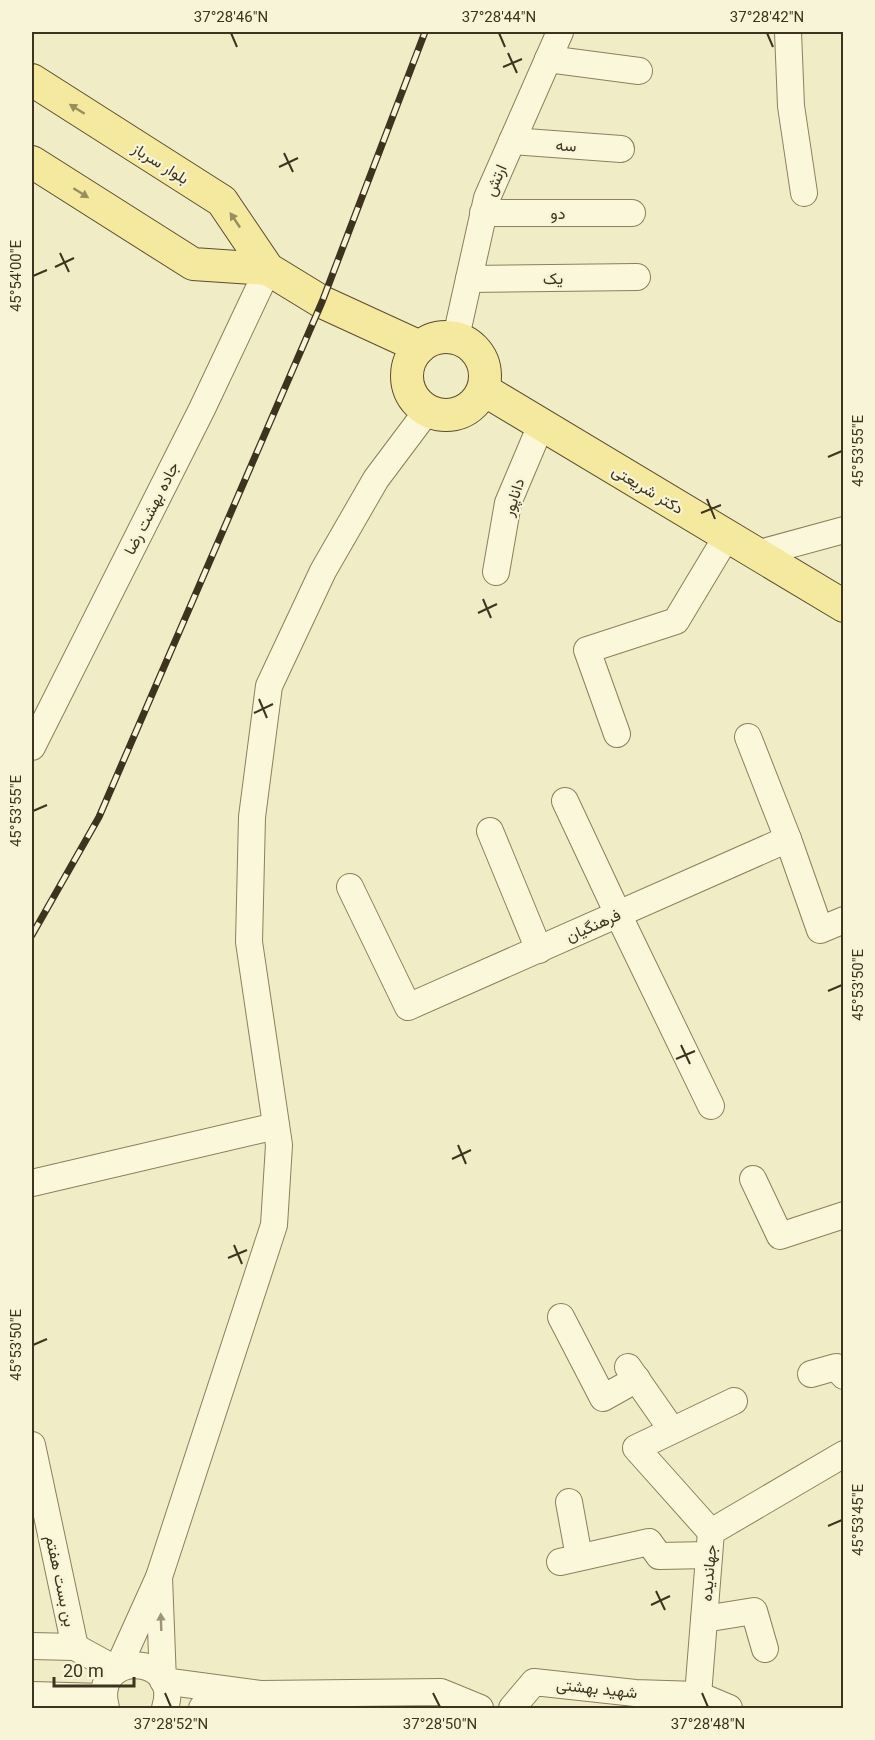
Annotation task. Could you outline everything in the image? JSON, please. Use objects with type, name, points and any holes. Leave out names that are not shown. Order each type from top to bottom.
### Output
[{"type":"main road","name":"بلوار سرباز","points":[[32,80],[222,201],[268,269],[322,302],[420,347]]},
{"type":"main road","name":"بلوار سرباز","points":[[32,162],[193,264],[268,269]]},
{"type":"main road","points":[[456,337],[468,342],[481,358],[486,376],[484,390],[477,401],[466,410],[440,415],[427,411],[413,396],[406,377],[408,363],[420,347],[432,338],[456,337]]},
{"type":"main road","name":"دکتر شریعتی","points":[[484,390],[843,606]]},
{"type":"street","name":"ارتش","points":[[456,337],[487,198],[560,32]]},
{"type":"street","points":[[788,32],[791,106],[804,193]]},
{"type":"street","points":[[548,60],[639,71]]},
{"type":"street","name":"سه","points":[[512,141],[621,149]]},
{"type":"street","name":"دو","points":[[483,213],[632,213]]},
{"type":"street","name":"جاده بهشت رضا","points":[[32,747],[202,409],[268,269]]},
{"type":"street","name":"یک","points":[[469,279],[637,277]]},
{"type":"street","points":[[117,1670],[159,1577],[274,1225],[279,1145],[249,942],[252,818],[269,686],[335,550],[376,479],[427,411]]},
{"type":"street","name":"داناپور","points":[[496,572],[508,503],[542,424]]},
{"type":"street","points":[[756,554],[843,531]]},
{"type":"street","points":[[617,734],[587,650],[675,621],[728,536]]},
{"type":"street","points":[[748,737],[788,839],[820,930],[843,923]]},
{"type":"street","points":[[565,801],[711,1106]]},
{"type":"street","points":[[490,831],[539,950]]},
{"type":"street","name":"فرهنگیان","points":[[350,887],[408,1008],[788,839]]},
{"type":"street","points":[[32,1183],[276,1126]]},
{"type":"street","points":[[753,1179],[780,1236],[843,1215]]},
{"type":"street","points":[[561,1317],[603,1398],[632,1373],[672,1430]]},
{"type":"street","points":[[811,1374],[836,1367],[843,1376]]},
{"type":"street","points":[[569,1502],[569,1560],[650,1542],[659,1556],[710,1543],[636,1448],[734,1401]]},
{"type":"street","name":"بن بست هفتم","points":[[32,1445],[75,1647]]},
{"type":"street","name":"جهاندیده","points":[[698,1695],[710,1543],[843,1454]]},
{"type":"street","points":[[159,1577],[164,1681],[167,1691],[165,1708]]},
{"type":"street","points":[[704,1618],[754,1611],[765,1649]]},
{"type":"street","points":[[32,1646],[75,1647],[117,1670]]},
{"type":"street","points":[[32,1695],[105,1705],[105,1686],[110,1677],[127,1665],[138,1664],[157,1672],[164,1681],[260,1694],[441,1692],[480,1708]]},
{"type":"street","name":"شهید بهشتی","points":[[512,1708],[534,1682],[635,1693],[698,1695],[729,1708]]},
{"type":"street","points":[[202,1708],[260,1694]]},
{"type":"railway","points":[[32,935],[99,817],[322,302],[425,32]]}]
